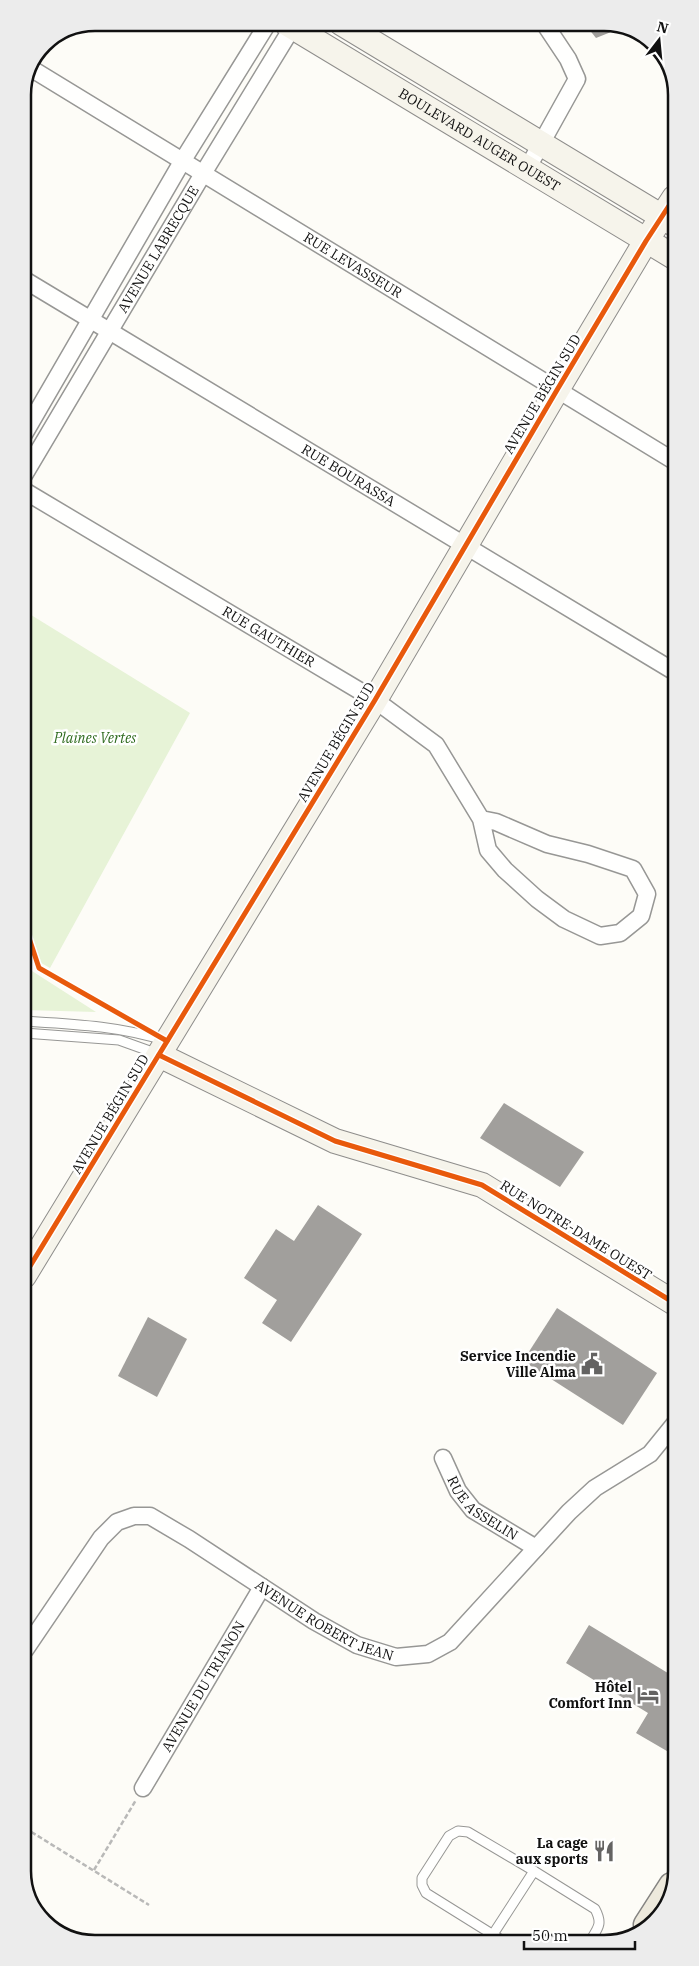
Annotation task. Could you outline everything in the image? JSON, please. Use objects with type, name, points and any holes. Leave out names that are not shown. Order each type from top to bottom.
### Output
[{"type":"street","name":"AVENUE LABRECQUE","points":[[31,422],[183,160],[262,31]]},
{"type":"street","name":"AVENUE LABRECQUE","points":[[31,464],[287,31]]},
{"type":"street","name":"BOULEVARD AUGER OUEST","points":[[302,31],[668,254]]},
{"type":"street","name":"BOULEVARD AUGER OUEST","points":[[354,31],[541,144],[668,212]]},
{"type":"street","points":[[527,169],[577,79],[568,58],[549,31]]},
{"type":"street","name":"RUE LEVASSEUR","points":[[36,71],[204,172],[668,457]]},
{"type":"street","name":"AVENUE BÉGIN SUD","points":[[31,1265],[375,700],[646,241],[668,215]]},
{"type":"street","name":"RUE BOURASSA","points":[[31,284],[668,668]]},
{"type":"street","name":"RUE GAUTHIER","points":[[31,495],[375,700],[436,745],[481,818],[488,850],[505,870],[564,920],[600,936],[620,933],[641,916],[647,894],[633,869],[588,854],[547,844],[496,822],[481,818]]},
{"type":"street","name":"RUE NOTRE-DAME OUEST","points":[[163,1048],[335,1141],[482,1185],[668,1294]]},
{"type":"street","name":"AVENUE ROBERT JEAN","points":[[31,1641],[101,1538],[117,1522],[134,1516],[150,1516],[189,1539],[314,1621],[357,1645],[396,1657],[428,1654],[450,1642],[569,1512],[595,1488],[650,1454],[668,1432]]},
{"type":"street","name":"RUE ASSELIN","points":[[443,1458],[458,1491],[473,1510],[536,1548]]},
{"type":"street","name":"AVENUE DU TRIANON","points":[[143,1788],[262,1587]]},
{"type":"lane","points":[[31,1021],[142,1033],[163,1048]]},
{"type":"lane","points":[[31,1034],[119,1040],[163,1048]]},
{"type":"lane","points":[[486,1935],[426,1893],[422,1885],[422,1878],[445,1843],[450,1836],[458,1831],[468,1832],[595,1909],[600,1918],[599,1927],[594,1935]]},
{"type":"lane","points":[[492,1935],[534,1871]]},
{"type":"path","points":[[94,1871],[143,1788]]},
{"type":"path","points":[[31,1832],[149,1905]]},
{"type":"green space","name":"Plaines Vertes","points":[[31,615],[190,713],[50,968],[31,957]]},
{"type":"green space","name":"Plaines Vertes","points":[[31,966],[32,971],[96,1012],[31,1010]]},
{"type":"building","points":[[590,31],[612,31],[596,38]]},
{"type":"building","points":[[504,1103],[584,1152],[560,1187],[480,1138]]},
{"type":"building","points":[[318,1205],[362,1234],[291,1342],[262,1323],[277,1300],[244,1278],[276,1229],[294,1241]]},
{"type":"building","points":[[557,1308],[657,1373],[623,1425],[523,1361]]},
{"type":"building","points":[[148,1317],[187,1339],[157,1397],[118,1376]]},
{"type":"building","name":"Hôtel Comfort Inn","points":[[589,1625],[668,1673],[668,1752],[636,1733],[648,1713],[566,1663]]},
{"type":"cycle path","points":[[31,1265],[375,700],[557,390],[668,207]]},
{"type":"cycle path","points":[[31,944],[39,968],[167,1041]]},
{"type":"cycle path","points":[[159,1055],[335,1141],[482,1185],[668,1299]]},
{"type":"place","name":"Service Incendie Ville Alma","points":[[592,1364]]},
{"type":"place","name":"Hôtel Comfort Inn","points":[[648,1695]]},
{"type":"place","name":"La cage aux sports","points":[[604,1851]]}]
